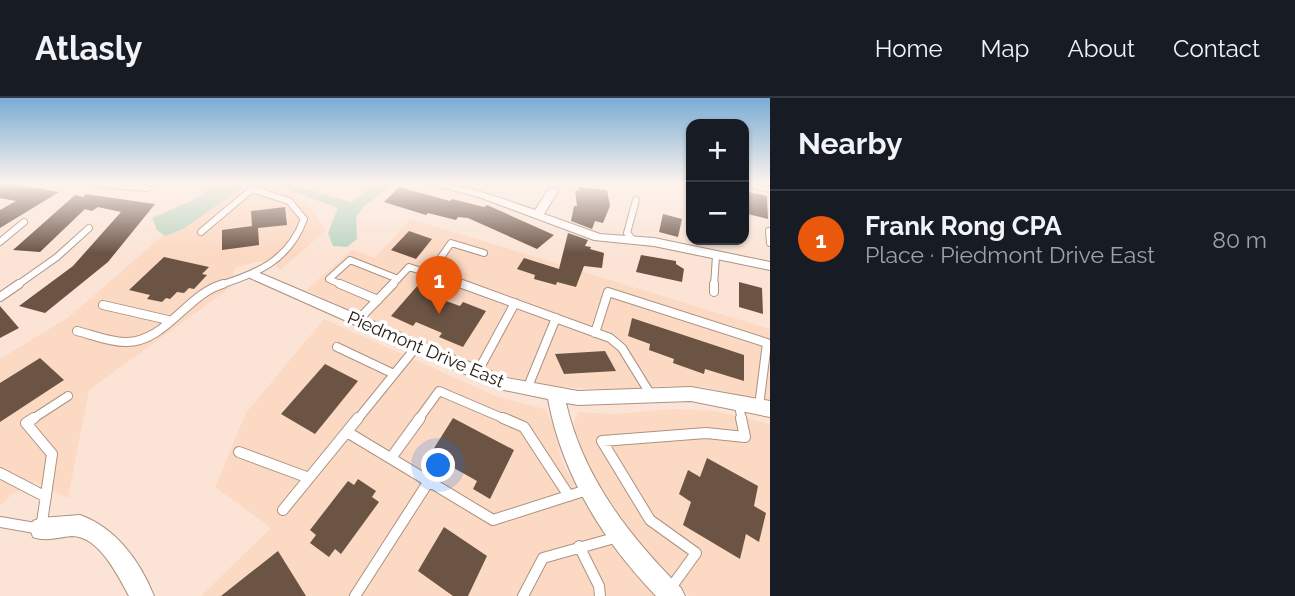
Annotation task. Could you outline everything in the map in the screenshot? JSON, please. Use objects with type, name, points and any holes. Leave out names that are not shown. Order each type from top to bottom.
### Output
[{"type":"street","points":[[513,206],[580,232],[654,242],[770,266]]},
{"type":"street","points":[[538,215],[543,206]]},
{"type":"street","name":"Piedmont Drive East","points":[[255,275],[477,373],[527,389],[556,395],[600,398],[691,394],[764,408]]},
{"type":"street","points":[[556,395],[568,446],[590,489],[621,536],[671,594]]},
{"type":"street","points":[[41,530],[81,526],[93,532],[112,550],[142,596]]},
{"type":"lane","points":[[201,232],[232,206]]},
{"type":"lane","points":[[77,331],[129,342],[146,336],[206,290],[224,282],[255,275],[301,232],[304,219],[295,206]]},
{"type":"lane","points":[[633,240],[627,233],[634,206]]},
{"type":"lane","points":[[0,242],[24,222]]},
{"type":"lane","points":[[0,297],[57,257],[89,228]]},
{"type":"lane","points":[[769,231],[770,243]]},
{"type":"lane","points":[[430,273],[451,243],[484,253]]},
{"type":"lane","points":[[714,292],[716,256]]},
{"type":"lane","points":[[378,300],[329,279],[349,260],[398,279]]},
{"type":"lane","points":[[358,320],[409,267],[610,338],[622,348],[651,395]]},
{"type":"lane","points":[[595,333],[608,292],[767,343],[764,408]]},
{"type":"lane","points":[[477,373],[515,303]]},
{"type":"lane","points":[[103,305],[168,320]]},
{"type":"lane","points":[[527,389],[556,318]]},
{"type":"lane","points":[[283,510],[417,346]]},
{"type":"lane","points":[[337,347],[394,374]]},
{"type":"lane","points":[[391,458],[439,391],[524,427],[569,496]]},
{"type":"lane","points":[[0,522],[41,530],[52,454],[26,423],[68,396]]},
{"type":"lane","points":[[671,594],[696,553],[650,520],[602,441],[706,433],[745,437],[738,401]]},
{"type":"lane","points":[[347,432],[493,520],[590,489]]},
{"type":"lane","points":[[239,452],[309,478]]},
{"type":"lane","points":[[0,473],[46,498]]},
{"type":"lane","points":[[355,596],[429,481]]},
{"type":"lane","points":[[523,596],[543,558],[621,536]]},
{"type":"lane","points":[[579,547],[599,586],[600,596]]},
{"type":"shaded area","points":[[208,206],[310,206],[325,231],[280,270],[260,261],[235,268],[230,288],[89,390],[68,498],[35,482],[14,493],[0,505],[0,359],[69,317],[168,231]]},
{"type":"shaded area","points":[[411,219],[770,329],[770,403],[703,387],[664,386],[610,390],[549,386],[506,376],[456,358],[306,290],[352,250],[375,258]]},
{"type":"shaded area","points":[[324,319],[498,397],[545,409],[553,424],[562,462],[591,515],[629,569],[657,596],[201,596],[271,528],[215,487],[246,413]]},
{"type":"shaded area","points":[[673,409],[714,411],[770,424],[770,596],[689,596],[648,556],[606,502],[578,448],[573,425],[578,412],[615,414]]},
{"type":"green space","points":[[179,206],[216,206],[183,229],[165,236],[157,230],[152,218]]},
{"type":"green space","points":[[333,206],[364,206],[356,217],[357,239],[347,247],[333,246],[328,233],[338,208]]},
{"type":"building","points":[[7,206],[36,206],[0,228],[0,210]]},
{"type":"building","points":[[62,206],[153,206],[108,262],[45,313],[19,306],[73,266],[121,212],[98,207],[92,211],[85,209],[40,252],[13,250]]},
{"type":"building","points":[[398,206],[490,206],[554,235],[537,249],[468,218],[458,217],[456,220],[428,213],[426,215]]},
{"type":"building","points":[[574,206],[610,206],[603,223],[595,221],[592,229],[571,221]]},
{"type":"building","points":[[749,206],[767,206],[768,219],[749,214]]},
{"type":"building","points":[[285,207],[287,225],[258,228],[259,245],[222,250],[222,230],[252,226],[251,211]]},
{"type":"building","points":[[663,214],[682,219],[678,237],[659,232]]},
{"type":"building","points":[[409,231],[432,239],[416,259],[391,250]]},
{"type":"building","points":[[568,233],[588,240],[585,246],[604,253],[602,268],[584,266],[576,287],[534,279],[535,275],[517,269],[524,258],[559,269]]},
{"type":"building","points":[[641,255],[676,261],[676,264],[684,269],[682,282],[636,272]]},
{"type":"building","points":[[164,257],[209,267],[202,274],[207,275],[194,289],[189,288],[184,293],[177,292],[162,302],[147,299],[150,295],[129,290]]},
{"type":"building","points":[[739,282],[762,288],[763,314],[739,307]]},
{"type":"building","points":[[418,285],[438,293],[435,297],[460,306],[463,302],[486,311],[463,347],[439,337],[442,333],[416,322],[413,326],[391,316]]},
{"type":"building","points":[[0,306],[19,328],[0,338]]},
{"type":"building","points":[[632,318],[744,355],[744,381],[705,369],[704,374],[673,363],[674,359],[649,350],[650,344],[628,336]]},
{"type":"building","points":[[605,351],[616,371],[564,374],[555,354]]},
{"type":"building","points":[[40,358],[64,380],[0,422],[0,383]]},
{"type":"building","points":[[325,364],[358,381],[315,434],[281,414]]},
{"type":"building","points":[[453,418],[514,450],[490,499],[473,489],[477,481],[445,463],[441,470],[426,461]]},
{"type":"building","points":[[707,458],[758,486],[754,506],[766,513],[759,542],[746,534],[740,559],[683,525],[691,502],[679,494],[688,470],[700,477]]},
{"type":"building","points":[[358,479],[376,491],[372,497],[379,502],[341,554],[335,549],[329,557],[310,543],[316,535],[310,530],[348,481],[354,485]]},
{"type":"building","points":[[444,527],[487,556],[468,596],[453,596],[418,571]]},
{"type":"building","points":[[278,551],[306,596],[221,596]]},
{"type":"place","name":"Frank Rong CPA","points":[[439,314]]}]
